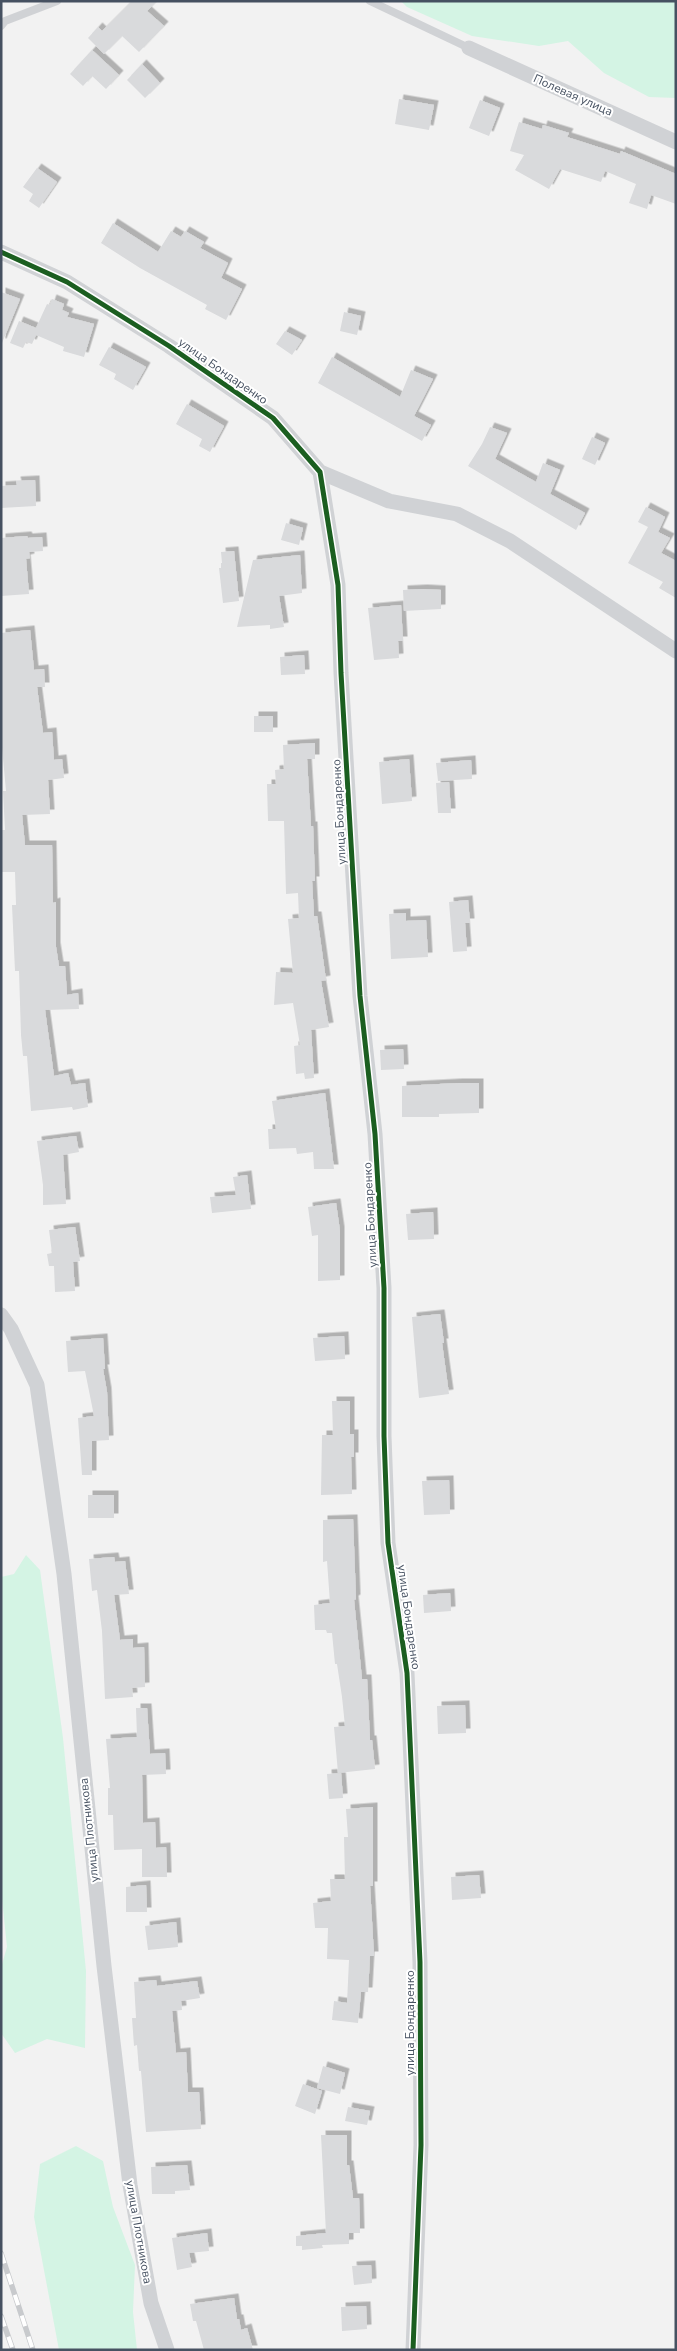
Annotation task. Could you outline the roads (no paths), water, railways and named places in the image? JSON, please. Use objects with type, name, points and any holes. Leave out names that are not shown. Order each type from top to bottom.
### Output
[{"type":"street","name":"Полевая улица","points":[[469,48],[676,142]]},
{"type":"street","name":"улица Бондаренко","points":[[1,252],[67,282],[169,346],[273,418],[320,472],[389,501],[456,514],[510,541],[676,651]]},
{"type":"street","name":"улица Бондаренко","points":[[320,472],[338,585],[341,683],[360,996],[375,1134],[384,1288],[384,1436],[388,1543],[407,1673],[420,1972],[421,2145],[413,2350]]},
{"type":"street","name":"улица Плотникова","points":[[1,1315],[11,1329],[38,1384],[64,1574],[103,1956],[130,2185],[151,2303],[166,2350]]},
{"type":"lane","points":[[1,26],[5,21],[57,1]]},
{"type":"lane","points":[[370,1],[469,48]]},
{"type":"railway","points":[[1,2253],[33,2350]]},
{"type":"railway","points":[[1,2316],[13,2350]]}]
